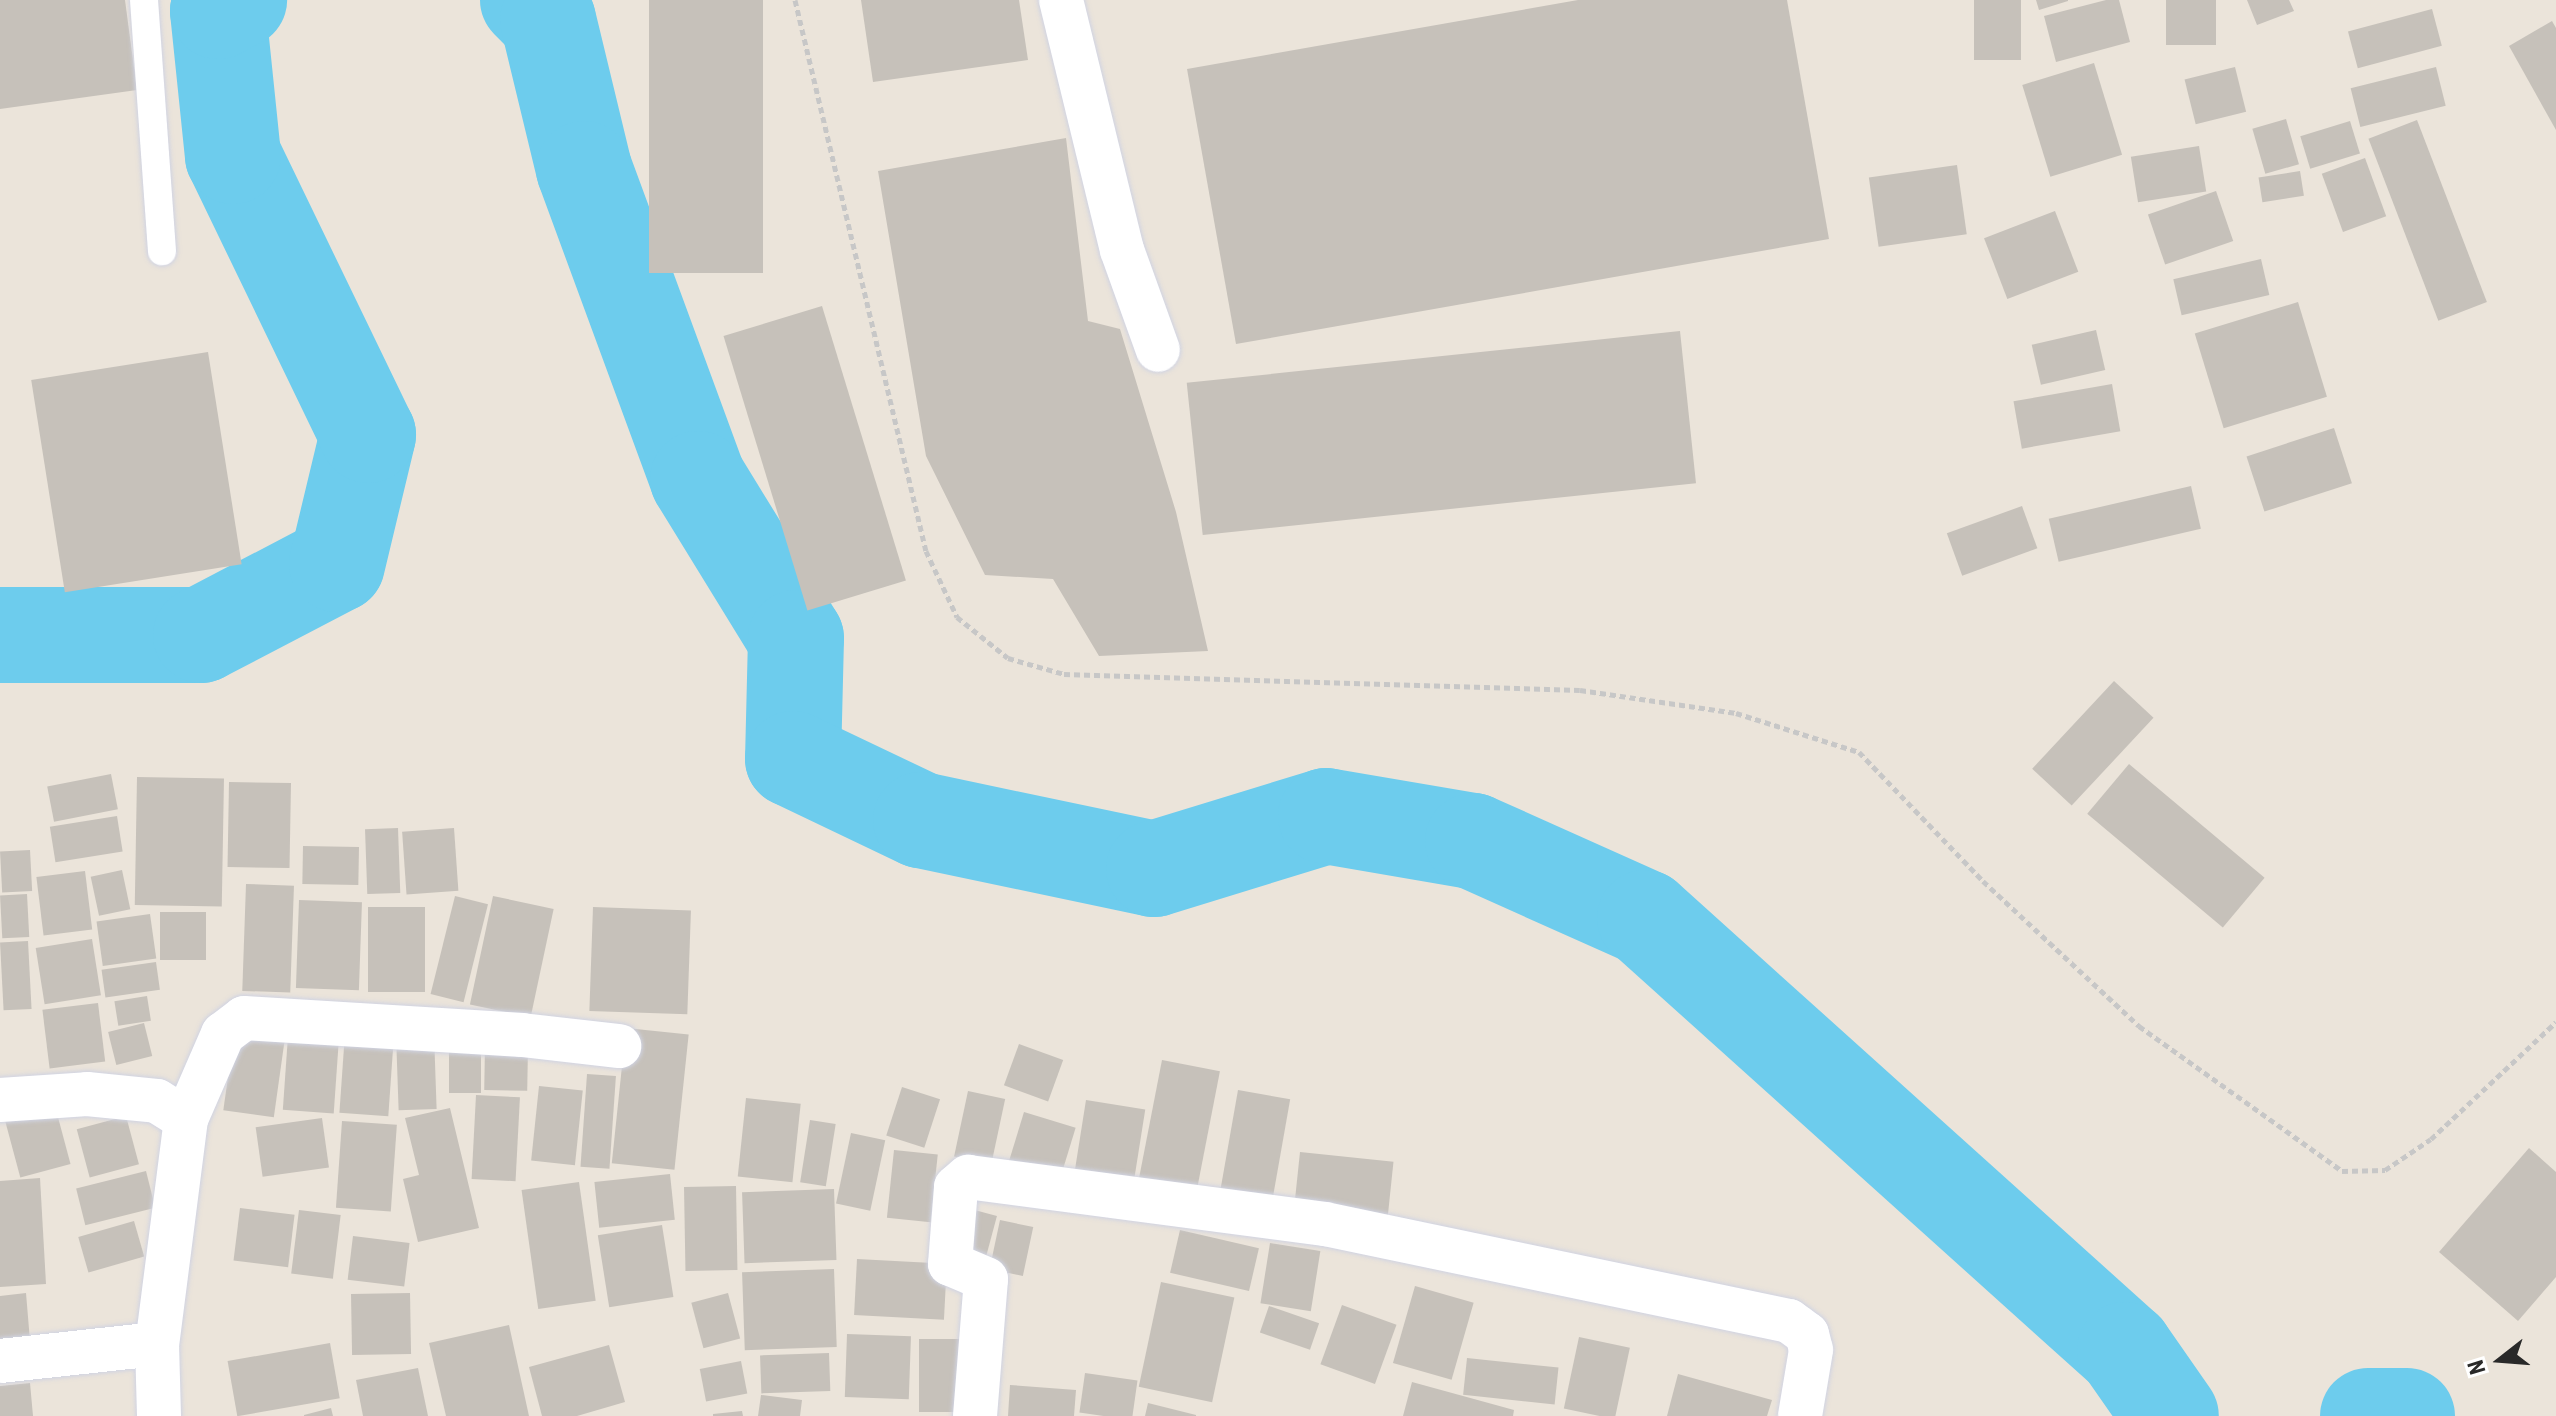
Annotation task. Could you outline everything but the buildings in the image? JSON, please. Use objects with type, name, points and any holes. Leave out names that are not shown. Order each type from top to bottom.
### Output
[{"type":"street","points":[[1061,0],[1122,250],[1158,350]]},
{"type":"street","points":[[159,1416],[157,1344],[186,1119],[223,1034],[244,1018],[411,1026],[619,1046]]},
{"type":"street","points":[[0,1100],[87,1094],[157,1101],[186,1119]]},
{"type":"street","points":[[975,1416],[986,1279],[950,1264],[956,1187],[968,1177],[1325,1224],[1789,1321],[1807,1334],[1811,1350],[1800,1416]]},
{"type":"street","points":[[0,1361],[157,1344]]},
{"type":"lane","points":[[144,0],[162,251]]},
{"type":"path","points":[[795,0],[926,551],[957,617],[1008,658],[1064,674],[1580,690],[1736,713],[1859,752],[1983,881],[2139,1026],[2342,1171],[2385,1170],[2431,1139],[2556,1022]]},
{"type":"waterway","points":[[0,635],[201,635],[337,564],[368,435],[233,156],[218,11],[239,0]]},
{"type":"waterway","points":[[528,0],[548,20],[584,169],[698,479],[796,638],[793,759],[921,820],[1154,869],[1326,816],[1473,841],[1645,918],[2125,1350],[2171,1416]]},
{"type":"waterway","points":[[2368,1416],[2407,1416]]}]
